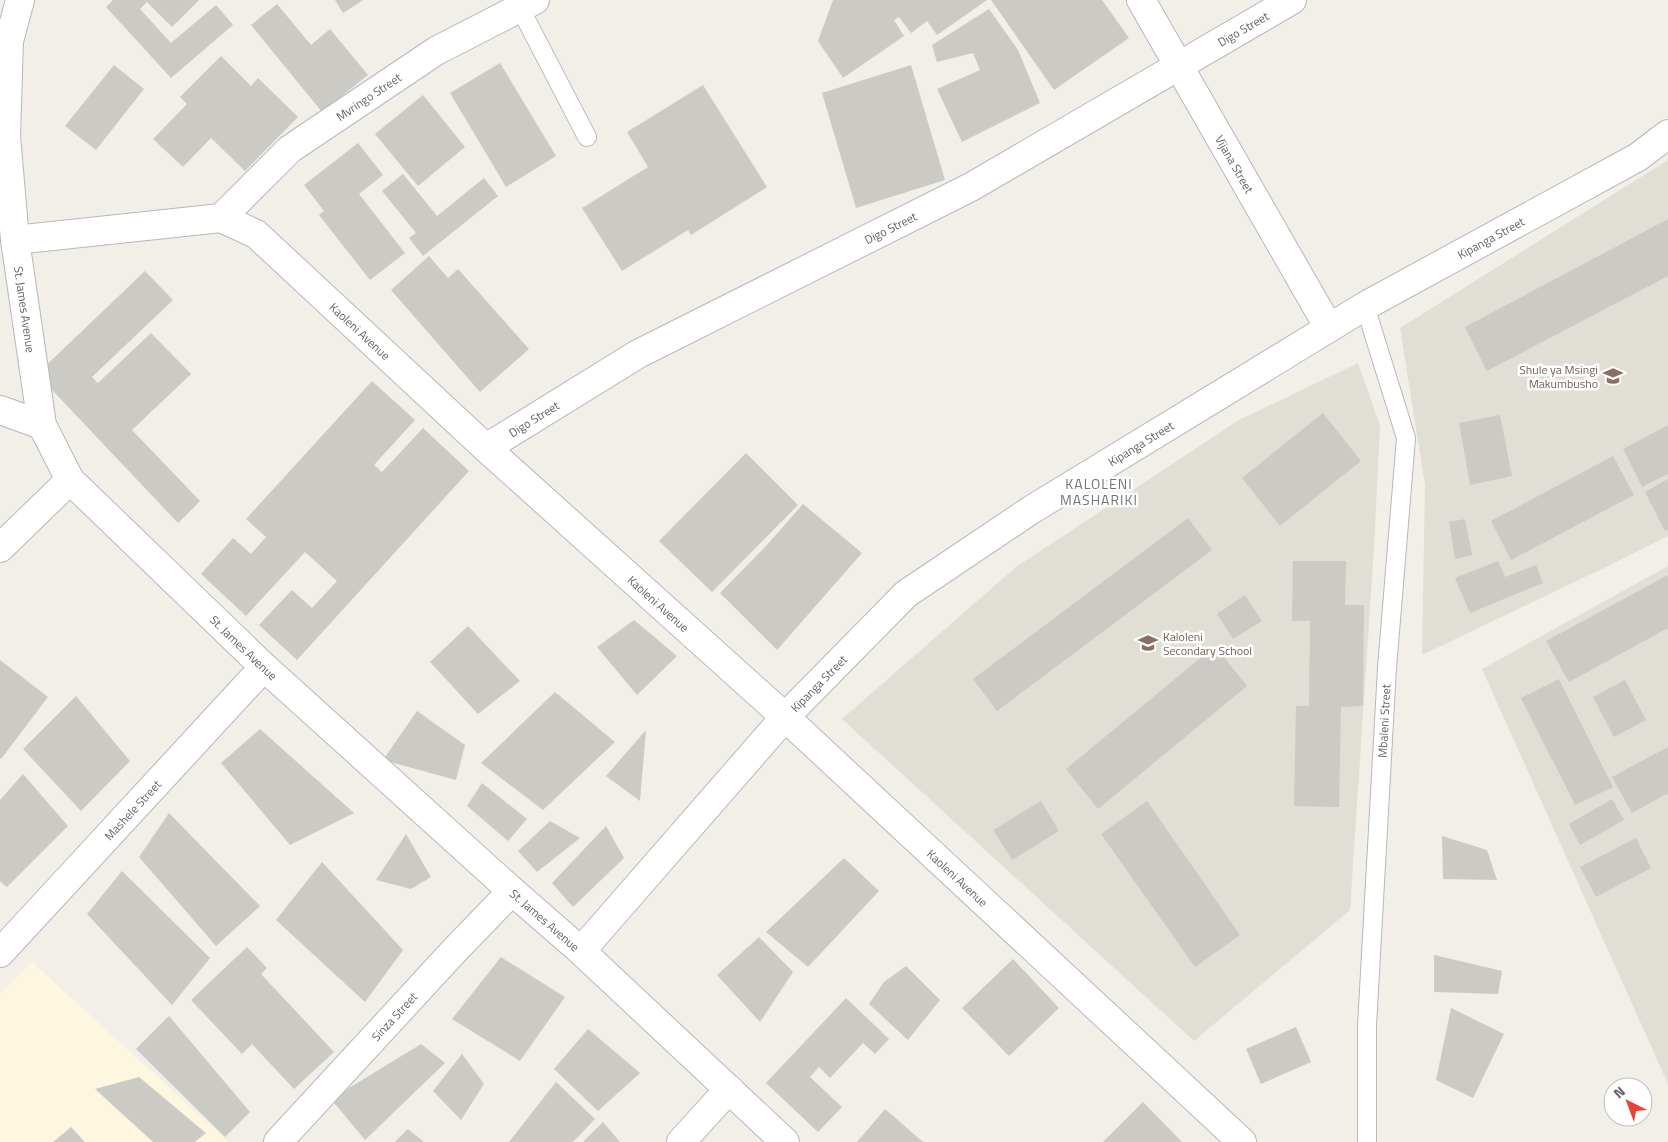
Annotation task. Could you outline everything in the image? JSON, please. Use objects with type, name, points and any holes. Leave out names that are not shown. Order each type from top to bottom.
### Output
[{"type":"street","name":"St. James Avenue","points":[[20,0],[9,41],[6,136],[15,240],[42,425],[70,480],[264,667],[581,951],[784,1142]]},
{"type":"street","name":"Vijana Street","points":[[1141,0],[1329,328]]},
{"type":"street","name":"Digo Street","points":[[486,448],[638,354],[972,187],[1292,0]]},
{"type":"street","name":"Mvringo Street","points":[[221,218],[290,149],[436,51],[527,4]]},
{"type":"street","name":"Kipanga Street","points":[[581,951],[785,717],[906,594],[1031,510],[1365,306],[1638,157],[1668,134]]},
{"type":"street","points":[[15,240],[221,218]]},
{"type":"street","name":"Kaoleni Avenue","points":[[221,218],[256,234],[486,448],[785,717],[1242,1142]]},
{"type":"street","points":[[0,410],[42,425]]},
{"type":"street","points":[[0,548],[70,480]]},
{"type":"street","name":"Mashele Street","points":[[0,953],[264,667]]},
{"type":"street","name":"Sinza Street","points":[[278,1142],[512,891]]},
{"type":"street","points":[[681,1142],[730,1090]]},
{"type":"lane","points":[[527,4],[587,136]]},
{"type":"lane","name":"Mbaleni Street","points":[[1365,306],[1406,438],[1387,668],[1367,1026],[1368,1142]]},
{"type":"shaded area","points":[[1668,160],[1668,536],[1422,655],[1425,485],[1400,328]]},
{"type":"shaded area","name":"Kaloleni Secondary School","points":[[1358,363],[1380,425],[1374,548],[1350,910],[1194,1041],[842,719],[1016,567],[1239,420]]},
{"type":"shaded area","points":[[1668,566],[1668,1084],[1482,669]]},
{"type":"shaded area","points":[[32,962],[229,1142],[0,1142],[0,994]]},
{"type":"building","points":[[113,0],[199,0],[172,27],[147,2],[140,9],[171,43],[216,5],[233,25],[171,78],[106,7]]},
{"type":"building","points":[[335,0],[363,0],[343,13]]},
{"type":"building","points":[[833,0],[987,0],[937,35],[927,21],[911,33],[899,17],[894,20],[904,36],[843,78],[818,41]]},
{"type":"building","points":[[991,0],[1102,0],[1129,38],[1054,90]]},
{"type":"building","points":[[277,4],[311,45],[330,29],[368,75],[322,112],[251,25]]},
{"type":"building","points":[[989,9],[1018,50],[1040,103],[962,142],[937,89],[980,70],[973,53],[937,62],[932,45]]},
{"type":"building","points":[[221,56],[251,86],[258,78],[298,117],[245,171],[211,138],[183,167],[153,139],[187,104],[180,97]]},
{"type":"building","points":[[500,63],[556,156],[506,187],[450,93]]},
{"type":"building","points":[[114,65],[144,89],[96,150],[65,126]]},
{"type":"building","points":[[911,65],[945,180],[856,208],[822,93]]},
{"type":"building","points":[[703,85],[767,187],[691,235],[688,230],[622,271],[582,208],[648,167],[627,132]]},
{"type":"building","points":[[423,95],[465,147],[418,186],[375,134]]},
{"type":"building","points":[[358,143],[383,175],[359,194],[405,253],[370,280],[319,215],[324,211],[304,185]]},
{"type":"building","points":[[403,174],[437,216],[484,178],[498,196],[423,256],[409,238],[416,233],[382,191]]},
{"type":"building","points":[[1668,219],[1668,276],[1487,371],[1465,327]]},
{"type":"building","points":[[429,256],[448,278],[458,269],[529,349],[480,392],[391,290]]},
{"type":"building","points":[[145,271],[173,300],[92,377],[98,383],[151,333],[191,374],[132,430],[200,501],[178,523],[37,374]]},
{"type":"building","points":[[372,381],[415,420],[374,465],[382,472],[423,428],[469,471],[297,660],[259,625],[292,590],[312,608],[337,581],[305,552],[246,616],[201,574],[233,538],[251,554],[266,537],[246,519]]},
{"type":"building","points":[[1323,413],[1361,461],[1280,526],[1242,478]]},
{"type":"building","points":[[1500,415],[1512,476],[1470,485],[1459,423]]},
{"type":"building","points":[[1668,425],[1668,474],[1642,487],[1623,449]]},
{"type":"building","points":[[746,453],[798,505],[712,592],[659,541]]},
{"type":"building","points":[[1613,456],[1634,495],[1511,560],[1491,521]]},
{"type":"building","points":[[1668,479],[1668,530],[1665,531],[1645,492]]},
{"type":"building","points":[[803,504],[862,553],[777,650],[720,593],[766,546]]},
{"type":"building","points":[[1188,518],[1212,550],[997,711],[973,679]]},
{"type":"building","points":[[1465,519],[1472,555],[1455,559],[1449,522]]},
{"type":"building","points":[[1293,561],[1346,561],[1345,605],[1364,605],[1363,706],[1341,707],[1339,807],[1294,806],[1296,706],[1309,706],[1310,621],[1292,621]]},
{"type":"building","points":[[1498,561],[1505,577],[1536,565],[1543,583],[1470,613],[1455,578]]},
{"type":"building","points":[[1668,575],[1668,628],[1569,682],[1546,641]]},
{"type":"building","points":[[1245,595],[1262,621],[1233,639],[1217,614]]},
{"type":"building","points":[[634,620],[677,656],[637,695],[597,647]]},
{"type":"building","points":[[468,626],[520,681],[478,714],[430,662]]},
{"type":"building","points":[[1215,646],[1247,686],[1098,809],[1066,769]]},
{"type":"building","points":[[0,660],[48,697],[1,759],[0,758]]},
{"type":"building","points":[[1559,679],[1613,787],[1575,805],[1521,698]]},
{"type":"building","points":[[1625,680],[1646,720],[1614,737],[1593,697]]},
{"type":"building","points":[[555,692],[615,742],[543,810],[481,763]]},
{"type":"building","points":[[76,696],[130,761],[81,811],[23,749]]},
{"type":"building","points":[[417,711],[465,745],[456,780],[383,760]]},
{"type":"building","points":[[260,729],[354,813],[290,845],[221,763]]},
{"type":"building","points":[[646,730],[640,801],[606,776]]},
{"type":"building","points":[[1668,747],[1668,793],[1632,813],[1612,777]]},
{"type":"building","points":[[23,774],[68,826],[7,887],[0,881],[0,800]]},
{"type":"building","points":[[482,783],[527,819],[508,841],[467,806]]},
{"type":"building","points":[[1612,799],[1624,820],[1580,845],[1569,824]]},
{"type":"building","points":[[1041,801],[1059,831],[1012,860],[993,830]]},
{"type":"building","points":[[1147,801],[1240,935],[1195,967],[1101,834]]},
{"type":"building","points":[[169,813],[260,906],[216,946],[139,857]]},
{"type":"building","points":[[550,821],[580,838],[537,872],[518,851]]},
{"type":"building","points":[[606,826],[624,858],[573,907],[552,883]]},
{"type":"building","points":[[406,834],[431,877],[411,889],[376,880]]},
{"type":"building","points":[[1442,836],[1487,850],[1497,880],[1443,879]]},
{"type":"building","points":[[1636,838],[1651,868],[1596,897],[1580,867]]},
{"type":"building","points":[[844,858],[879,891],[808,967],[766,932]]},
{"type":"building","points":[[322,862],[403,950],[365,1002],[276,920]]},
{"type":"building","points":[[122,871],[210,958],[172,1005],[87,914]]},
{"type":"building","points":[[759,937],[793,972],[760,1022],[717,975]]},
{"type":"building","points":[[247,947],[267,968],[261,974],[334,1052],[294,1089],[252,1044],[242,1054],[191,1000]]},
{"type":"building","points":[[1434,955],[1502,971],[1498,994],[1434,992]]},
{"type":"building","points":[[501,957],[565,997],[520,1061],[452,1019]]},
{"type":"building","points":[[1013,959],[1059,1008],[1009,1056],[962,1008]]},
{"type":"building","points":[[906,966],[940,1000],[908,1040],[869,1004],[884,982]]},
{"type":"building","points":[[846,998],[889,1039],[875,1054],[863,1043],[830,1078],[819,1067],[810,1077],[842,1107],[818,1132],[766,1083]]},
{"type":"building","points":[[1451,1008],[1504,1034],[1473,1098],[1436,1080]]},
{"type":"building","points":[[169,1016],[250,1112],[225,1137],[136,1049]]},
{"type":"building","points":[[1296,1027],[1311,1062],[1261,1084],[1246,1049]]},
{"type":"building","points":[[588,1029],[640,1073],[598,1111],[554,1069]]},
{"type":"building","points":[[421,1044],[445,1063],[365,1140],[331,1099]]},
{"type":"building","points":[[462,1054],[484,1084],[461,1120],[433,1091]]},
{"type":"building","points":[[139,1077],[206,1133],[195,1142],[153,1142],[95,1089]]},
{"type":"building","points":[[556,1082],[595,1119],[573,1142],[509,1142]]},
{"type":"building","points":[[1143,1102],[1182,1142],[1103,1142]]},
{"type":"building","points":[[885,1109],[923,1142],[857,1142]]},
{"type":"building","points":[[603,1122],[620,1142],[583,1142]]},
{"type":"building","points":[[71,1127],[85,1142],[53,1142]]},
{"type":"building","points":[[408,1129],[424,1142],[395,1142]]},
{"type":"place","name":"Shule ya Msingi Makumbusho","points":[[1613,376]]},
{"type":"place","name":"Kaloleni Secondary School","points":[[1148,643]]},
{"type":"district","name":"KALOLENI MASHARIKI","points":[[1099,492]]}]
